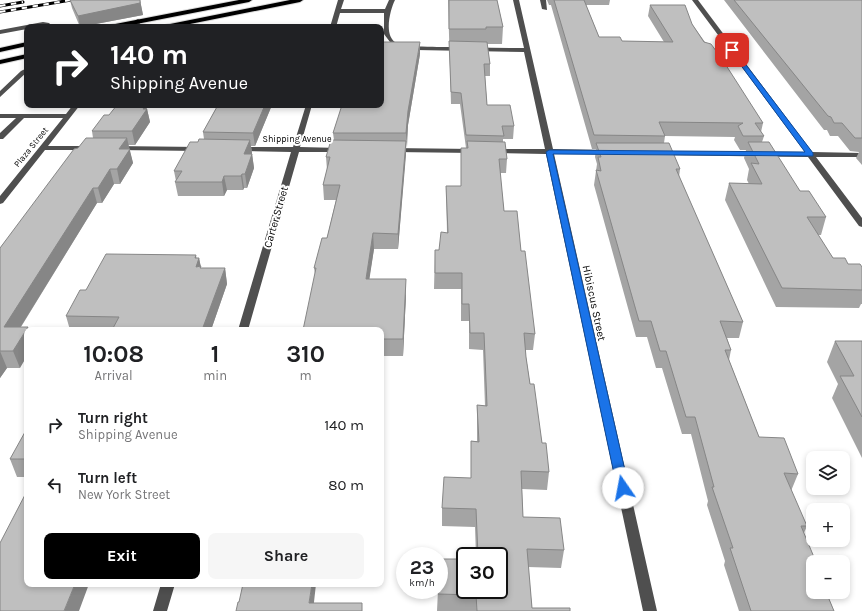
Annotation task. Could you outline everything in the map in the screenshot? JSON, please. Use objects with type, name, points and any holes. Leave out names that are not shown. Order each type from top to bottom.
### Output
[{"type":"highway","points":[[137,24],[249,0]]},
{"type":"highway","points":[[180,24],[300,0]]},
{"type":"highway","points":[[0,50],[24,45]]},
{"type":"highway","points":[[0,62],[24,57]]},
{"type":"street","points":[[334,24],[341,0]]},
{"type":"street","points":[[392,0],[387,11],[386,30],[392,44],[416,48],[528,50]]},
{"type":"street","name":"Hibiscus Street","points":[[516,0],[650,611]]},
{"type":"street","points":[[542,0],[545,9]]},
{"type":"street","points":[[695,0],[862,224]]},
{"type":"street","points":[[338,11],[387,11]]},
{"type":"street","points":[[0,32],[24,28]]},
{"type":"street","points":[[0,95],[24,72]]},
{"type":"street","name":"Plaza Street","points":[[0,201],[75,108]]},
{"type":"street","name":"Carter Street","points":[[243,327],[308,108]]},
{"type":"street","points":[[0,116],[68,116]]},
{"type":"street","points":[[0,137],[22,116]]},
{"type":"street","points":[[43,148],[207,149]]},
{"type":"street","name":"Shipping Avenue","points":[[231,149],[345,150]]},
{"type":"street","points":[[384,150],[616,152]]},
{"type":"street","points":[[655,153],[862,155]]},
{"type":"street","points":[[160,611],[167,587]]},
{"type":"building","points":[[70,0],[140,0],[140,3],[78,16]]},
{"type":"building","points":[[449,0],[497,0],[503,27],[486,27],[486,29],[449,29]]},
{"type":"building","points":[[554,0],[584,0],[599,37],[620,37],[622,41],[673,42],[650,5],[685,5],[692,24],[704,42],[711,44],[722,59],[763,123],[755,123],[764,136],[743,136],[738,126],[743,123],[659,122],[665,136],[594,135]]},
{"type":"building","points":[[734,0],[862,0],[862,138],[855,138],[842,123],[834,123],[831,117],[828,116]]},
{"type":"building","points":[[449,41],[487,42],[490,64],[484,64],[487,105],[510,105],[514,126],[502,126],[504,136],[466,135],[461,93],[451,92]]},
{"type":"building","points":[[384,42],[420,42],[408,111],[406,133],[333,133],[341,108],[384,108]]},
{"type":"building","points":[[115,108],[147,109],[132,131],[92,131],[104,115],[109,115]]},
{"type":"building","points":[[216,108],[264,108],[253,133],[203,132]]},
{"type":"building","points":[[86,138],[127,138],[119,149],[130,149],[117,169],[110,169],[98,188],[93,188],[4,327],[24,327],[24,333],[13,351],[0,351],[0,248],[74,149],[78,148]]},
{"type":"building","points":[[199,139],[250,140],[244,154],[252,154],[245,174],[242,174],[241,176],[224,176],[222,182],[175,182],[182,171],[174,171],[190,142],[198,142]]},
{"type":"building","points":[[331,140],[406,141],[398,234],[373,233],[366,279],[406,279],[403,339],[384,339],[384,327],[304,327],[316,268],[314,268],[322,238],[327,238],[340,185],[323,185],[330,157],[326,157]]},
{"type":"building","points":[[467,141],[505,142],[507,159],[499,159],[504,211],[517,211],[521,251],[525,251],[535,334],[524,333],[526,357],[530,384],[534,384],[542,443],[546,443],[549,472],[521,471],[523,517],[560,518],[564,550],[527,549],[532,608],[570,608],[570,611],[477,611],[476,599],[508,599],[508,547],[478,547],[476,509],[442,508],[444,477],[471,478],[471,441],[479,442],[477,405],[487,406],[484,333],[470,333],[469,304],[462,304],[462,273],[435,273],[435,250],[439,250],[441,232],[448,233],[446,186],[461,186],[461,148],[468,148]]},
{"type":"building","points":[[748,142],[769,142],[800,191],[809,191],[826,217],[807,217],[833,258],[845,258],[848,264],[860,264],[862,267],[862,290],[782,288],[729,183],[762,184],[751,163],[759,164]]},
{"type":"building","points":[[596,143],[669,143],[680,169],[676,169],[743,322],[720,321],[731,350],[725,350],[759,437],[784,438],[798,474],[784,473],[806,524],[806,526],[801,526],[806,538],[806,547],[810,547],[813,555],[806,555],[806,599],[829,599],[834,611],[751,611],[730,548],[733,548],[712,487],[714,487],[695,417],[686,417],[666,351],[660,351],[651,321],[639,321],[596,170],[601,171],[598,157],[601,157]]},
{"type":"building","points":[[106,254],[196,255],[195,258],[199,258],[196,267],[225,268],[203,327],[114,327],[119,317],[66,316],[80,290],[86,290]]},
{"type":"building","points":[[835,341],[862,341],[862,417],[840,376],[854,376]]},
{"type":"building","points":[[24,434],[24,459],[10,459]]},
{"type":"building","points":[[24,497],[24,587],[74,587],[64,611],[0,611],[0,543]]},
{"type":"building","points":[[448,559],[456,559],[456,594],[448,594]]},
{"type":"building","points":[[242,587],[312,587],[309,603],[362,603],[362,611],[236,611]]},
{"type":"railway","points":[[0,12],[71,0]]},
{"type":"railway","points":[[0,6],[23,2]]},
{"type":"route","points":[[623,488],[549,152],[810,154],[732,50]]}]
